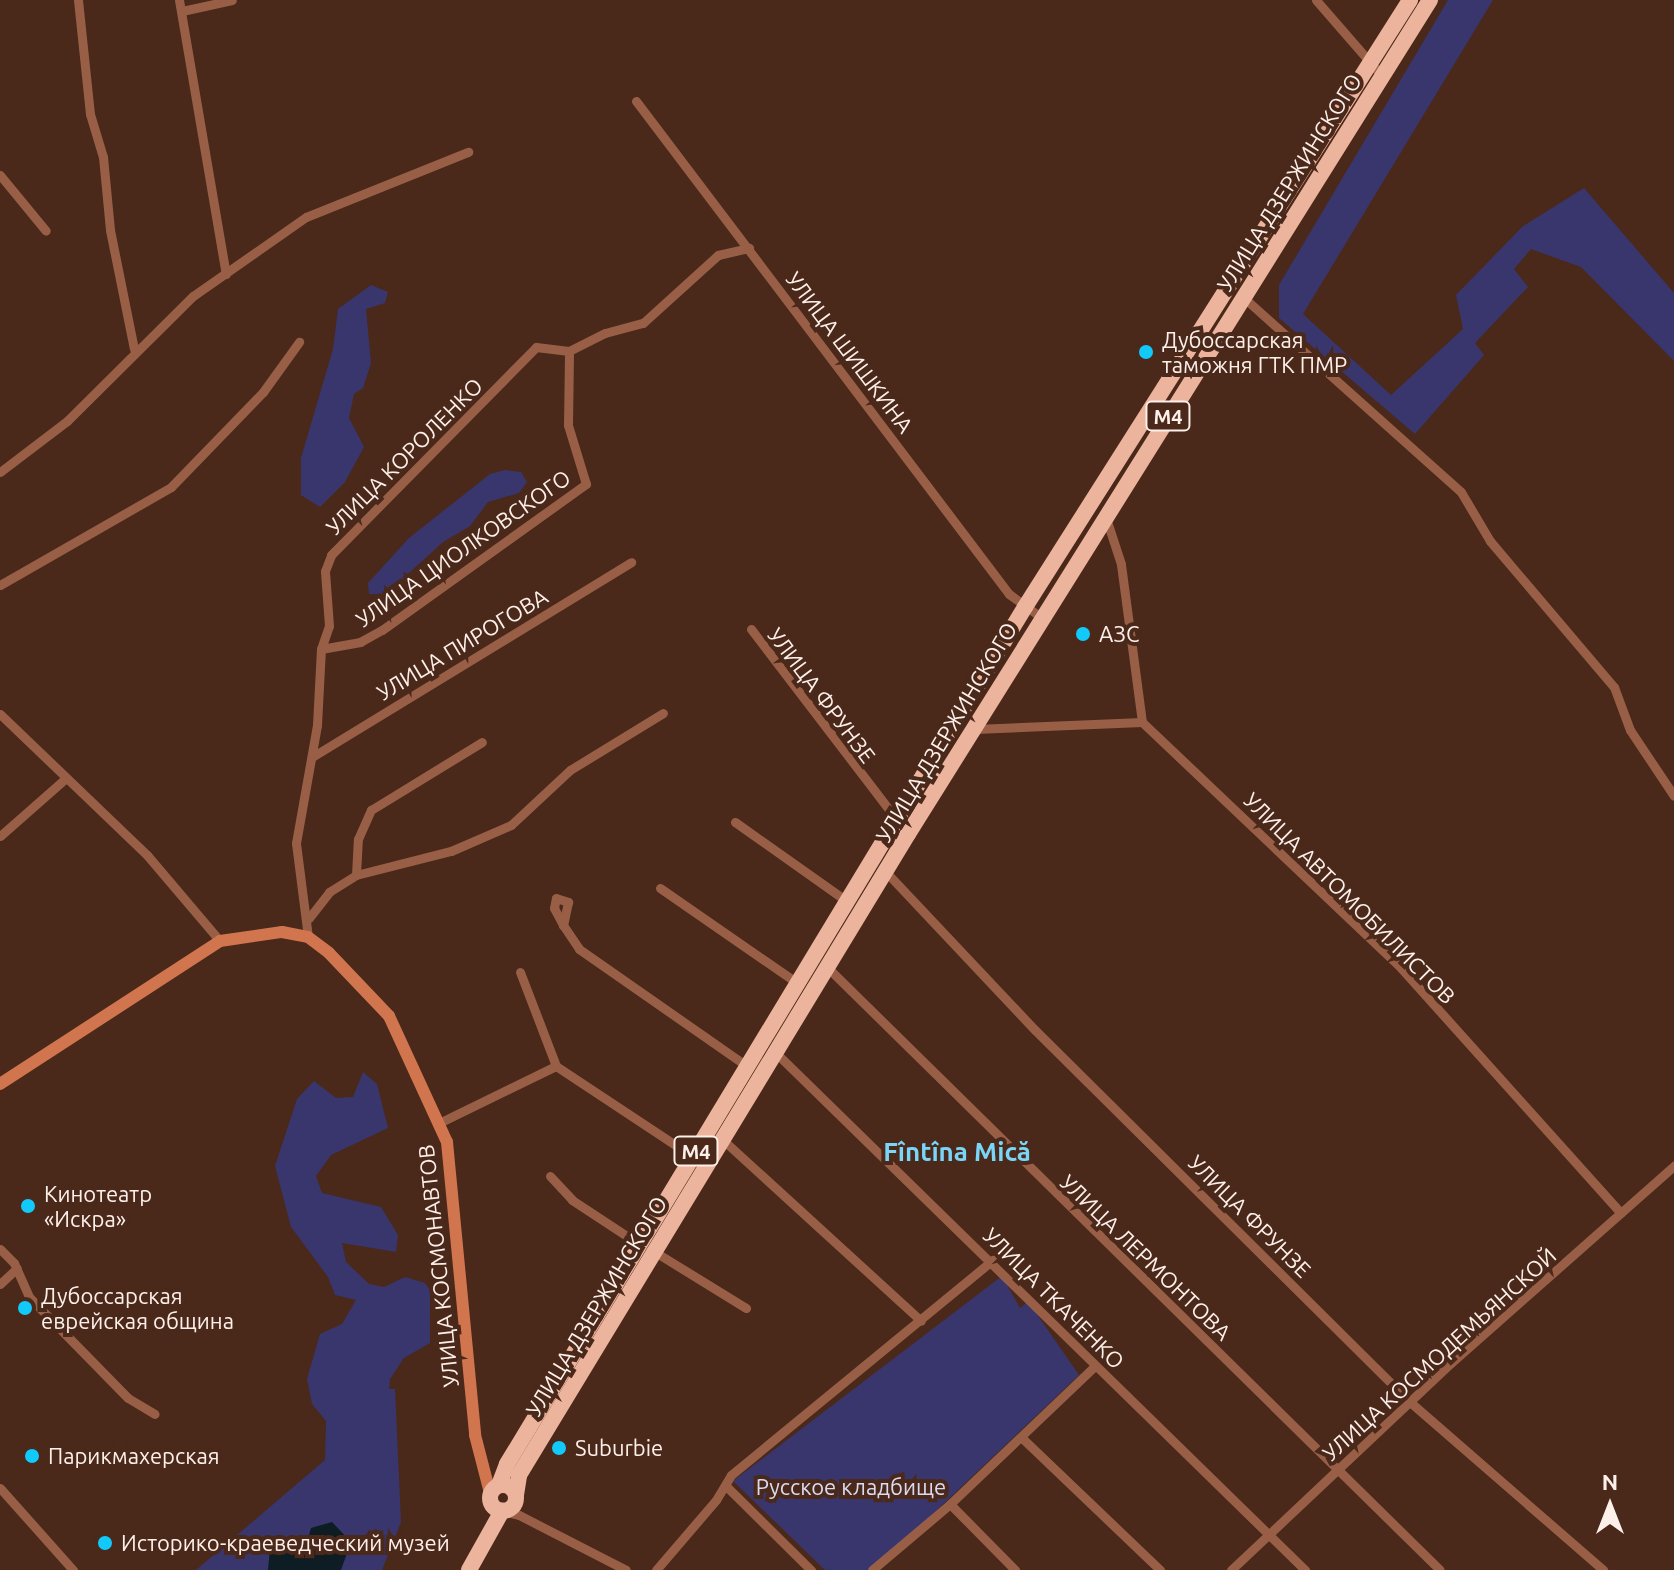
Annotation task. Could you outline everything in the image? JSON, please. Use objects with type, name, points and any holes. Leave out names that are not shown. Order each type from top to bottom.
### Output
[{"type":"highway","name":"УЛИЦА ДЗЕРЖИНСКОГО","points":[[469,1570],[519,1475],[908,834],[1243,297],[1376,70],[1410,0]]},
{"type":"highway","name":"УЛИЦА ДЗЕРЖИНСКОГО","points":[[505,1501],[507,1464],[1025,607],[1376,70],[1430,0]]},
{"type":"street","points":[[78,0],[90,114],[103,157],[110,230],[134,349]]},
{"type":"street","points":[[179,0],[226,274]]},
{"type":"street","points":[[182,11],[232,0]]},
{"type":"street","points":[[1316,0],[1376,70]]},
{"type":"street","name":"УЛИЦА ШИШКИНА","points":[[636,101],[1009,594],[1041,617]]},
{"type":"street","points":[[0,472],[67,421],[134,349],[226,274],[306,217],[468,152]]},
{"type":"street","points":[[0,175],[46,231]]},
{"type":"street","points":[[569,351],[605,333],[643,323],[718,255],[749,248]]},
{"type":"street","points":[[1243,297],[1461,492],[1490,541],[1614,687],[1630,730],[1674,796]]},
{"type":"street","points":[[0,585],[171,487],[263,392],[299,342]]},
{"type":"street","name":"УЛИЦА КОРОЛЕНКО","points":[[308,937],[309,918],[296,843],[312,757],[321,649],[329,626],[325,571],[331,555],[536,347],[569,351]]},
{"type":"street","name":"УЛИЦА ЦИОЛКОВСКОГО","points":[[321,649],[360,642],[382,630],[586,484],[568,425],[569,351]]},
{"type":"street","points":[[975,729],[1142,722],[1121,564],[1106,518]]},
{"type":"street","name":"УЛИЦА ПИРОГОВА","points":[[312,757],[631,562]]},
{"type":"street","name":"УЛИЦА ФРУНЗЕ","points":[[751,629],[908,834]]},
{"type":"street","points":[[309,918],[329,892],[356,875],[485,839],[511,825],[570,770],[663,713]]},
{"type":"street","points":[[0,714],[147,855],[220,941],[0,1084]]},
{"type":"street","name":"УЛИЦА АВТОМОБИЛИСТОВ","points":[[1142,722],[1401,968],[1621,1213]]},
{"type":"street","points":[[356,875],[358,839],[371,810],[482,742]]},
{"type":"street","points":[[0,836],[66,778]]},
{"type":"street","points":[[735,822],[848,902]]},
{"type":"street","name":"УЛИЦА ФРУНЗЕ","points":[[886,872],[1035,1030],[1410,1402],[1603,1570]]},
{"type":"street","points":[[660,888],[797,983]]},
{"type":"street","points":[[563,925],[571,941],[748,1067]]},
{"type":"street","name":"УЛИЦА КОСМОНАВТОВ","points":[[220,941],[282,932],[308,937],[349,970],[389,1016],[441,1122],[451,1161],[481,1471],[505,1501]]},
{"type":"street","name":"УЛИЦА ЛЕРМОНТОВА","points":[[828,968],[1340,1468],[1440,1570]]},
{"type":"street","points":[[520,972],[556,1066],[692,1156]]},
{"type":"street","name":"УЛИЦА ТКАЧЕНКО","points":[[776,1053],[993,1260],[1095,1366],[1305,1570]]},
{"type":"street","points":[[441,1122],[556,1066]]},
{"type":"street","points":[[723,1140],[921,1321]]},
{"type":"street","name":"УЛИЦА КОСМОДЕМЬЯНСКОЙ","points":[[1231,1570],[1271,1536],[1410,1402],[1674,1166]]},
{"type":"street","points":[[550,1176],[572,1200],[639,1244]]},
{"type":"street","points":[[0,1249],[17,1268],[29,1297],[128,1398],[155,1414]]},
{"type":"street","points":[[655,1252],[746,1308]]},
{"type":"street","points":[[656,1570],[726,1486],[731,1475],[993,1260]]},
{"type":"street","points":[[0,1284],[17,1268]]},
{"type":"street","points":[[872,1570],[950,1504],[1095,1366]]},
{"type":"street","points":[[1022,1438],[1160,1570]]},
{"type":"street","points":[[726,1486],[811,1570]]},
{"type":"street","points":[[0,1488],[73,1570]]},
{"type":"street","points":[[505,1501],[626,1570]]},
{"type":"street","points":[[950,1504],[1015,1570]]},
{"type":"green space","points":[[1448,0],[1493,0],[1303,314],[1391,395],[1463,329],[1456,295],[1523,226],[1584,188],[1674,293],[1674,361],[1581,267],[1531,249],[1514,269],[1528,287],[1475,343],[1484,355],[1415,434],[1279,318],[1279,285]]},
{"type":"green space","points":[[371,285],[388,292],[385,303],[366,309],[371,363],[363,388],[354,394],[349,418],[364,447],[345,482],[320,507],[301,495],[301,458],[333,349],[338,309]]},
{"type":"green space","points":[[505,470],[521,472],[527,482],[519,493],[488,502],[470,526],[443,542],[386,594],[369,594],[368,583],[409,538],[490,474]]},
{"type":"green space","points":[[363,1072],[377,1084],[388,1128],[331,1155],[316,1176],[322,1193],[381,1207],[398,1235],[396,1252],[342,1243],[346,1262],[369,1284],[384,1287],[405,1277],[425,1283],[430,1290],[430,1343],[404,1358],[390,1379],[389,1389],[395,1389],[401,1522],[382,1570],[196,1570],[325,1460],[326,1421],[312,1404],[307,1379],[320,1334],[342,1324],[356,1300],[335,1295],[328,1277],[291,1227],[275,1166],[297,1099],[314,1081],[336,1098],[353,1097]]},
{"type":"green space","name":"Русское кладбище","points":[[1002,1276],[1020,1308],[1026,1303],[1034,1310],[1079,1375],[901,1544],[867,1570],[825,1570],[733,1481]]},
{"type":"shaded area","points":[[332,1522],[351,1542],[341,1570],[268,1570],[270,1548],[307,1542],[311,1528]]},
{"type":"place","name":"Дубоссарская таможня ГТК ПМР","points":[[1146,352]]},
{"type":"place","name":"АЗС","points":[[1083,634]]},
{"type":"place","name":"Кинотеатр «Искра»","points":[[28,1206]]},
{"type":"place","name":"Дубоссарская еврейская община","points":[[25,1308]]},
{"type":"place","name":"Suburbie","points":[[559,1448]]},
{"type":"place","name":"Парикмахерская","points":[[32,1456]]},
{"type":"place","name":"Историко-краеведческий музей","points":[[105,1543]]},
{"type":"district","name":"Fîntîna Mică","points":[[957,1152]]}]
